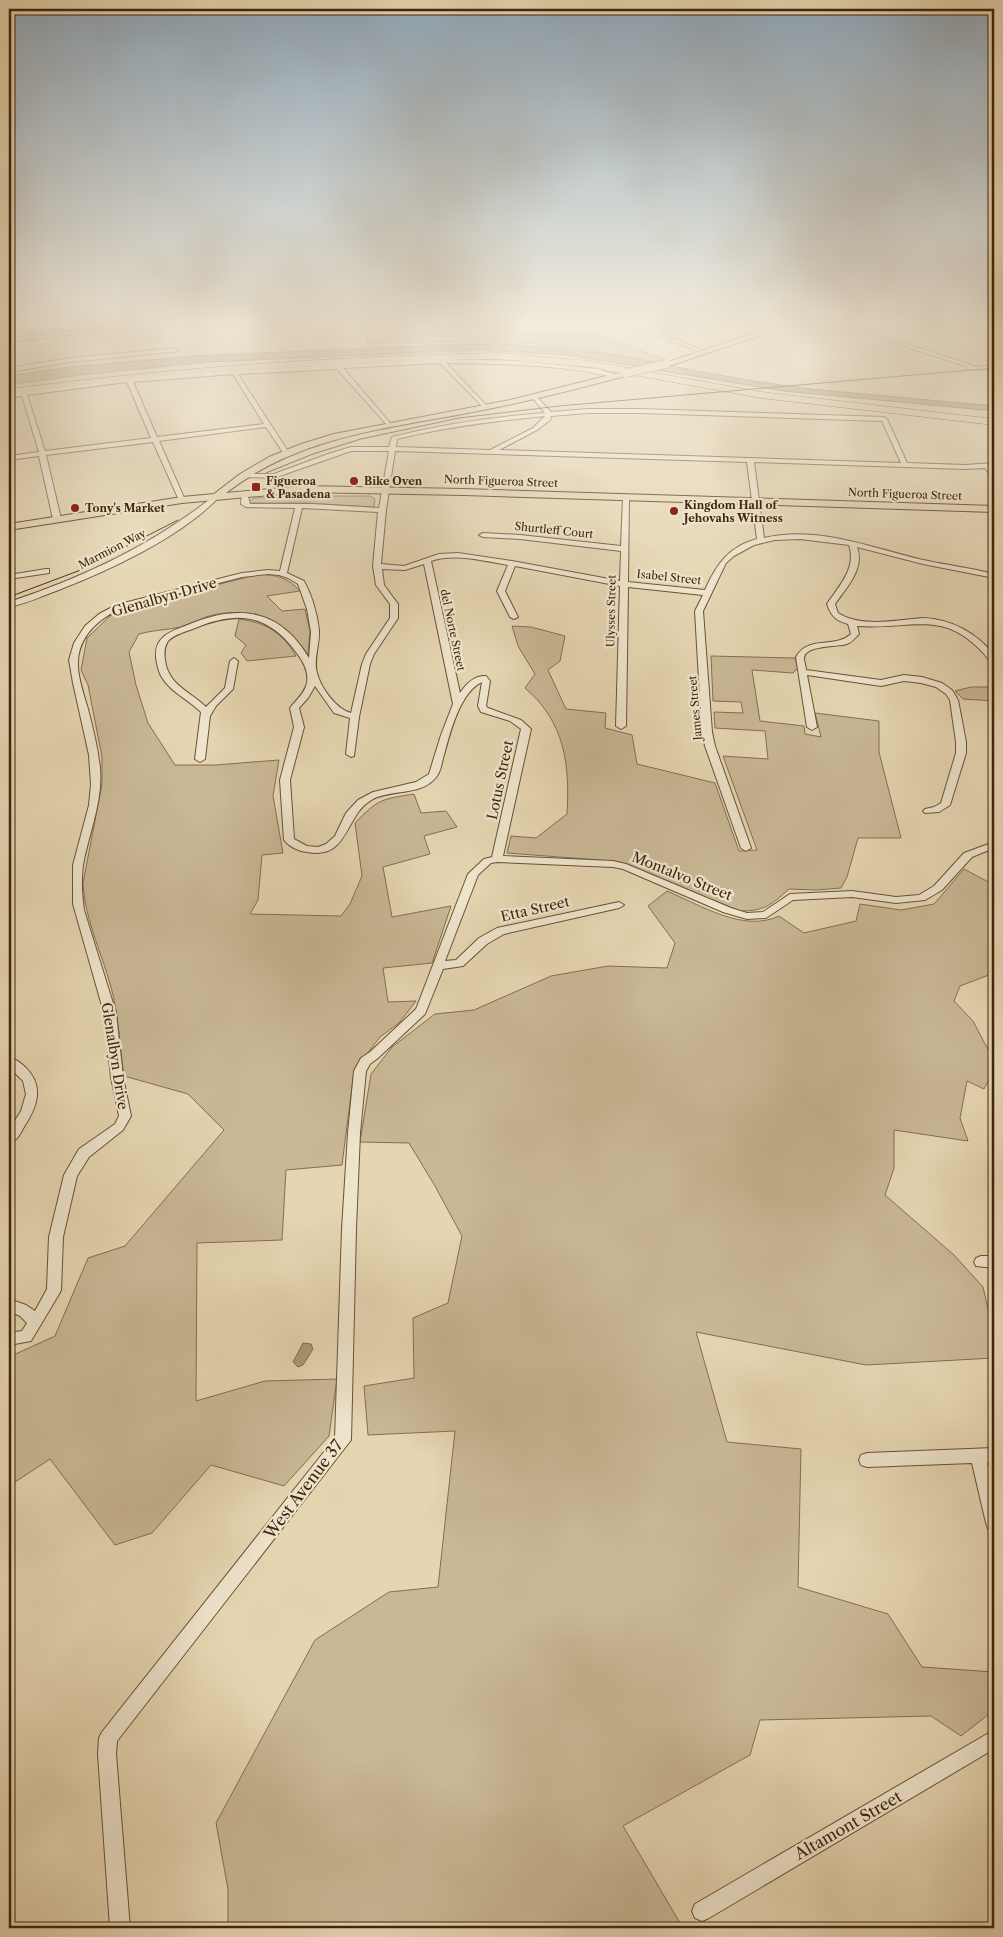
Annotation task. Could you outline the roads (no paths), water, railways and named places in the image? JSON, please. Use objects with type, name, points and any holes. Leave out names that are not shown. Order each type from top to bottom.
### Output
[{"type":"highway","points":[[913,415],[994,427]]},
{"type":"highway","points":[[934,415],[994,422]]},
{"type":"main road","points":[[217,496],[243,475],[286,453],[388,424],[437,415]]},
{"type":"main road","name":"North Figueroa Street","points":[[9,527],[182,500],[302,489],[994,509]]},
{"type":"street","points":[[30,415],[42,454],[57,519]]},
{"type":"street","points":[[145,415],[182,500]]},
{"type":"street","points":[[263,415],[286,453]]},
{"type":"street","points":[[381,415],[388,424]]},
{"type":"street","points":[[351,754],[355,717],[368,659],[394,618],[394,604],[380,585],[377,566],[382,510],[394,438],[406,434],[484,420],[526,415]]},
{"type":"street","points":[[491,452],[543,423],[548,419],[548,415]]},
{"type":"street","points":[[774,415],[884,419],[905,465]]},
{"type":"street","points":[[9,458],[269,425]]},
{"type":"street","points":[[243,475],[279,475],[337,453],[355,449],[391,449],[990,466],[994,477]]},
{"type":"street","points":[[750,460],[760,541]]},
{"type":"street","points":[[244,493],[245,504],[248,506],[299,506],[382,510]]},
{"type":"street","name":"Marmion Way","points":[[9,605],[64,585],[122,558],[187,522],[217,496]]},
{"type":"street","name":"Ulysses Street","points":[[621,726],[626,498]]},
{"type":"street","points":[[299,506],[283,574],[301,583],[311,610],[315,632],[309,690],[294,708],[299,727],[288,760],[285,780],[290,840],[294,845],[306,850],[323,848],[336,842],[351,813],[368,798],[386,791],[422,784],[429,780],[433,775],[458,704]]},
{"type":"street","name":"Shurtleff Court","points":[[482,536],[520,537],[624,549]]},
{"type":"street","name":"Isabel Street","points":[[377,566],[405,568],[438,556],[452,555],[512,563],[623,584],[708,593],[721,564],[740,548],[760,541],[783,537],[806,537],[852,544],[923,562],[994,576]]},
{"type":"street","points":[[852,544],[856,563],[830,608],[836,616],[852,623],[873,625],[917,619],[943,623],[973,639],[994,660]]},
{"type":"street","name":"del Norte Street","points":[[427,561],[458,704]]},
{"type":"street","points":[[512,563],[501,591],[514,617]]},
{"type":"street","points":[[9,577],[46,571]]},
{"type":"street","name":"Glenalbyn Drive","points":[[35,1324],[54,1290],[56,1237],[70,1175],[84,1153],[119,1127],[125,1116],[117,1078],[110,1013],[77,898],[78,867],[92,810],[96,766],[93,744],[74,670],[74,653],[82,636],[92,624],[110,611],[244,574],[263,572],[283,574]]},
{"type":"street","name":"James Street","points":[[708,593],[699,611],[707,732],[710,746],[746,848]]},
{"type":"street","points":[[9,612],[9,618]]},
{"type":"street","points":[[206,716],[201,707],[174,688],[163,670],[160,658],[160,644],[169,635],[176,632],[221,616],[235,614],[260,618],[290,639],[298,646],[312,675],[336,711],[355,717]]},
{"type":"street","points":[[812,728],[800,657],[801,652],[806,648],[837,644],[853,638],[855,634],[852,623]]},
{"type":"street","points":[[200,759],[206,716],[212,705],[229,689],[234,661]]},
{"type":"street","points":[[803,672],[881,683],[904,678],[922,680],[938,685],[949,692],[954,700],[962,742],[961,753],[945,804],[936,810],[928,811]]},
{"type":"street","name":"Lotus Street","points":[[458,704],[472,683],[477,679],[483,678],[486,681],[482,706],[484,710],[523,724],[526,729],[497,859]]},
{"type":"street","name":"Montalvo Street","points":[[497,859],[613,864],[626,867],[727,910],[747,916],[766,915],[790,897],[852,894],[896,900],[922,898],[938,888],[968,855],[994,844]]},
{"type":"street","name":"West Avenue 37","points":[[120,1928],[107,1754],[108,1738],[344,1440],[349,1229],[354,1133],[360,1071],[365,1061],[374,1055],[421,1011],[470,879],[482,864],[497,859]]},
{"type":"street","name":"Etta Street","points":[[438,966],[459,963],[483,941],[500,931],[619,905]]},
{"type":"street","points":[[9,1061],[17,1066],[31,1082],[33,1094],[30,1106],[9,1139]]},
{"type":"street","points":[[9,1305],[23,1309],[32,1316],[35,1324],[26,1337],[9,1339]]},
{"type":"street","points":[[868,1460],[994,1455]]},
{"type":"street","points":[[978,1456],[994,1523]]},
{"type":"street","name":"Altamont Street","points":[[702,1911],[994,1739]]},
{"type":"tram line","points":[[266,473],[313,454],[361,439],[459,418],[481,415]]},
{"type":"tram line","points":[[9,597],[78,571],[178,520]]},
{"type":"place","name":"Bike Oven","points":[[354,481]]},
{"type":"place","name":"Figueroa & Pasadena","points":[[256,487]]},
{"type":"place","name":"Tony's Market","points":[[75,508]]},
{"type":"place","name":"Kingdom Hall of Jehovahs Witness","points":[[674,511]]}]
